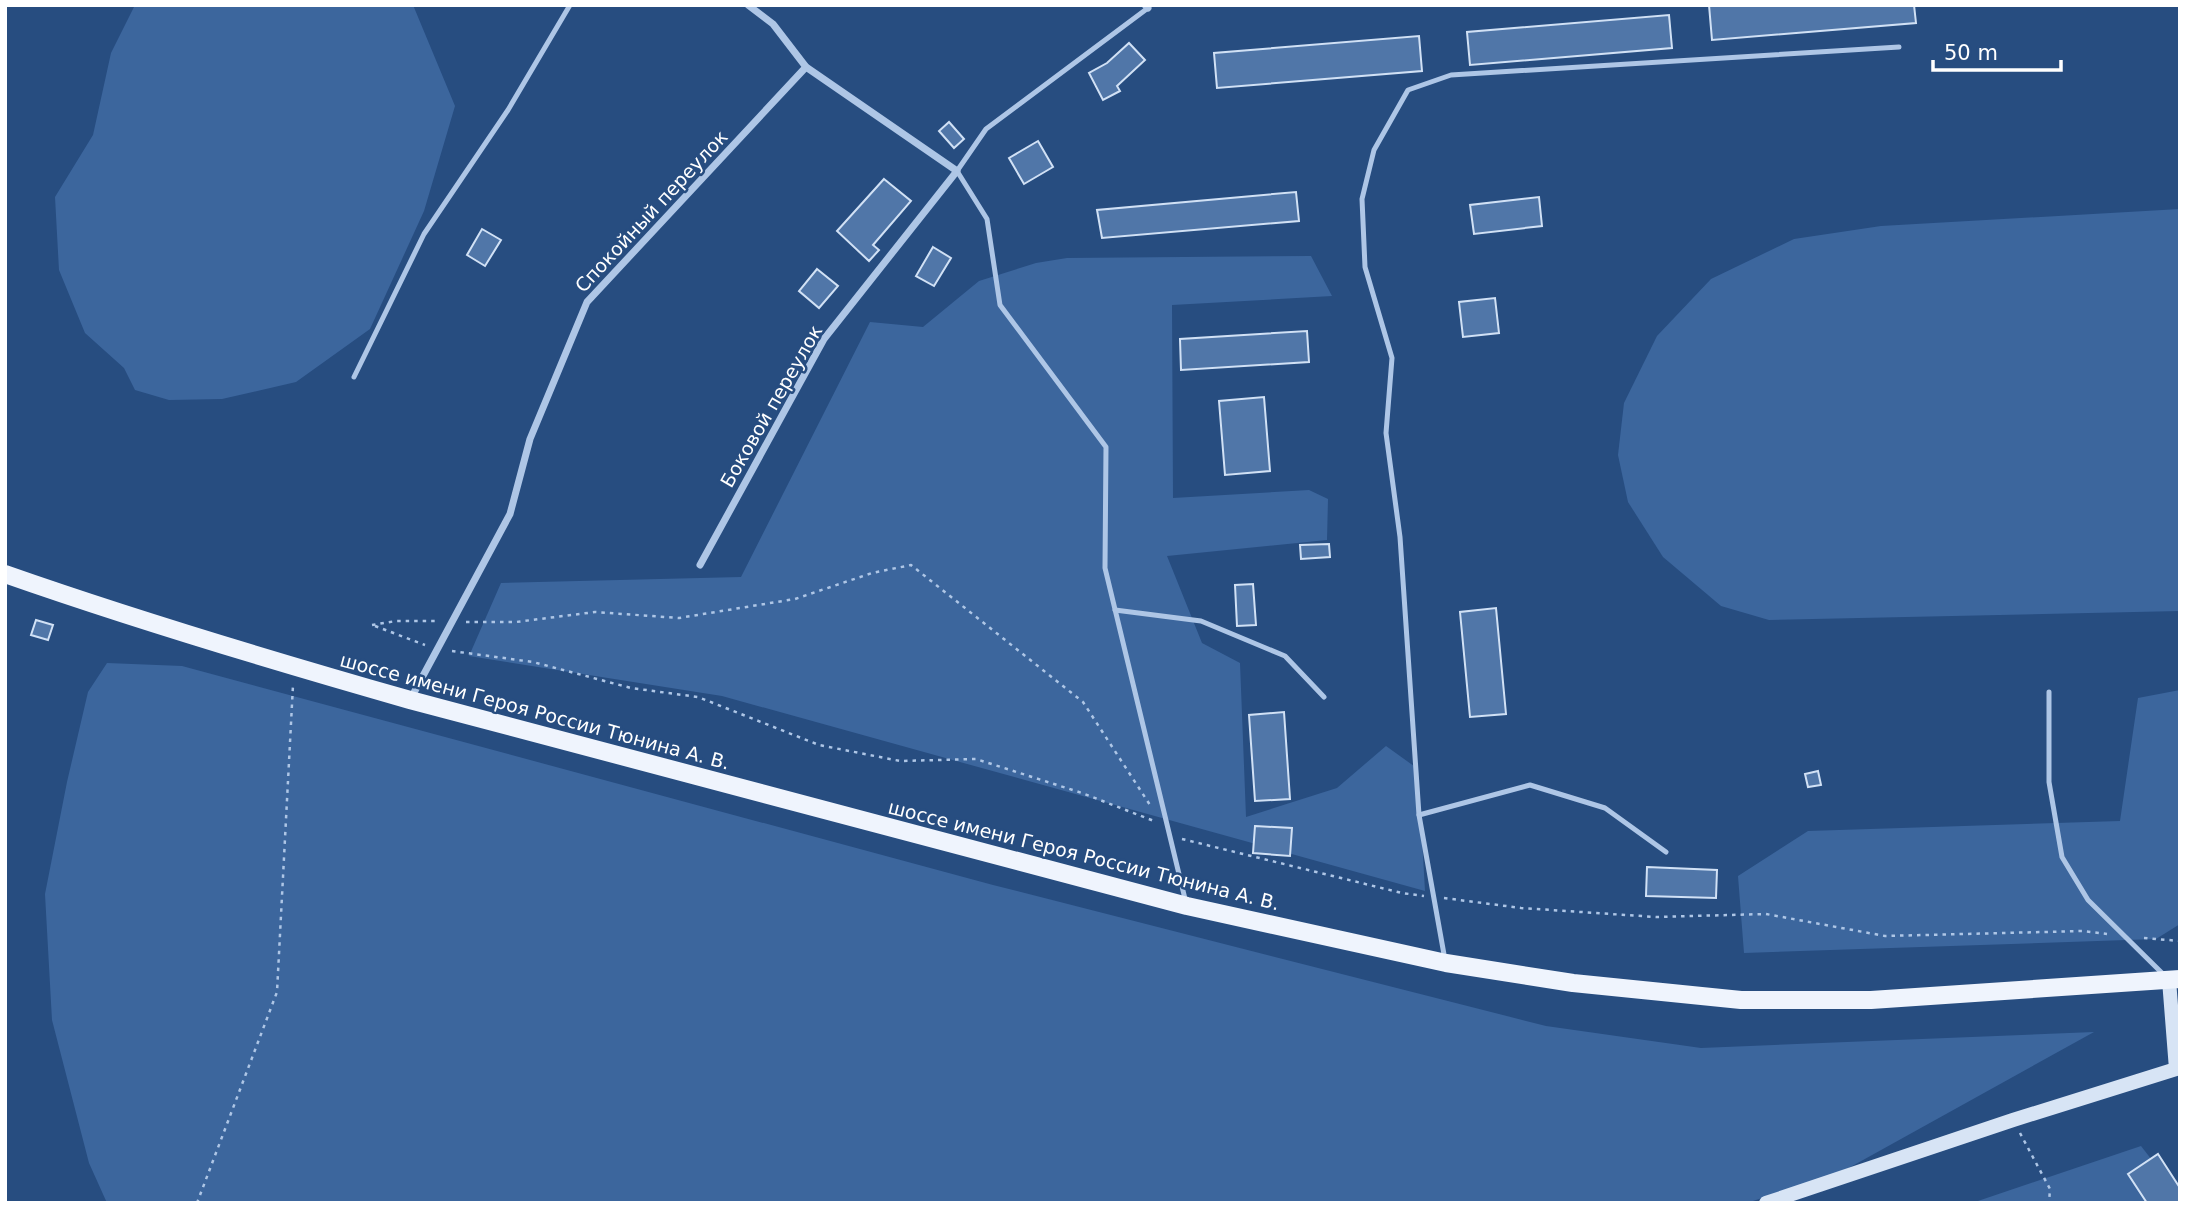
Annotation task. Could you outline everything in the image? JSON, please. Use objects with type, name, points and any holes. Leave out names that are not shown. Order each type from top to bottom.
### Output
[{"type":"main road","name":"шоссе имени Героя России Тюнина А. В.","points":[[5,574],[117,613],[297,669],[410,700],[1186,906],[1446,963],[1573,983],[1741,1000],[1871,1000],[2174,980]]},
{"type":"street","points":[[748,5],[773,24],[806,67],[957,171]]},
{"type":"street","name":"Спокойный переулок","points":[[410,700],[510,514],[530,439],[587,302],[806,67]]},
{"type":"street","name":"Боковой переулок","points":[[699,565],[824,339],[957,171]]},
{"type":"street","points":[[1766,1203],[2013,1120],[2178,1070],[2174,980]]},
{"type":"lane","points":[[354,377],[424,234],[508,110],[570,5]]},
{"type":"lane","points":[[1146,6],[985,129],[957,171],[987,219],[1000,305],[1106,447],[1105,568],[1186,906]]},
{"type":"lane","points":[[1446,963],[1419,815],[1400,537],[1386,433],[1392,358],[1365,267],[1362,199],[1374,150],[1408,90],[1451,75],[1899,47]]},
{"type":"lane","points":[[1115,610],[1201,621],[1285,656],[1324,697]]},
{"type":"lane","points":[[2049,692],[2049,782],[2062,857],[2088,900],[2174,980]]},
{"type":"lane","points":[[1419,815],[1530,785],[1605,808],[1666,852]]},
{"type":"path","points":[[911,565],[1083,702],[1163,825],[1082,793],[976,759],[900,761],[819,745],[698,697],[631,688],[533,663],[436,649],[372,625],[396,621],[516,622],[595,612],[679,618],[795,599],[872,573],[911,565]]},
{"type":"path","points":[[197,1203],[277,992],[292,687],[297,669]]},
{"type":"path","points":[[1170,836],[1402,893],[1521,908],[1656,917],[1766,914],[1885,936],[2083,932],[2180,941]]},
{"type":"path","points":[[2013,1120],[2050,1189],[2049,1203]]},
{"type":"shaded area","points":[[135,5],[413,5],[455,106],[424,211],[370,329],[296,382],[222,399],[169,400],[135,390],[124,368],[85,333],[59,270],[55,197],[93,135],[111,53]]},
{"type":"shaded area","points":[[2180,209],[2180,611],[1769,620],[1721,606],[1663,557],[1628,502],[1618,455],[1624,403],[1657,336],[1711,279],[1794,239],[1881,226]]},
{"type":"shaded area","points":[[1311,256],[1332,296],[1172,305],[1173,498],[1309,490],[1328,499],[1327,540],[1167,556],[1202,643],[1240,663],[1246,817],[1337,788],[1386,746],[1418,769],[1425,891],[722,696],[469,656],[501,583],[741,577],[870,322],[923,327],[979,281],[1036,263],[1067,258]]},
{"type":"shaded area","points":[[107,663],[182,666],[993,885],[1546,1026],[1701,1048],[2094,1032],[1845,1170],[1747,1203],[107,1203],[89,1163],[52,1020],[45,894],[88,692]]},
{"type":"shaded area","points":[[2180,690],[2180,924],[2156,939],[1744,953],[1738,876],[1808,831],[2120,821],[2138,698]]},
{"type":"shaded area","points":[[2141,1146],[2180,1196],[2180,1203],[1972,1203]]},
{"type":"building","points":[[1709,5],[1914,5],[1916,23],[1712,40]]},
{"type":"building","points":[[1669,15],[1672,48],[1470,65],[1467,32]]},
{"type":"building","points":[[1419,36],[1422,71],[1217,88],[1214,53]]},
{"type":"building","points":[[1129,43],[1145,60],[1117,86],[1120,91],[1103,100],[1089,73],[1107,63]]},
{"type":"building","points":[[949,122],[964,139],[954,148],[939,131]]},
{"type":"building","points":[[1038,141],[1053,167],[1024,184],[1009,158]]},
{"type":"building","points":[[884,179],[911,201],[873,245],[879,250],[869,261],[837,231]]},
{"type":"building","points":[[1296,192],[1299,221],[1102,238],[1097,210]]},
{"type":"building","points":[[1539,197],[1542,226],[1474,234],[1470,205]]},
{"type":"building","points":[[482,229],[501,240],[485,266],[467,255]]},
{"type":"building","points":[[933,247],[951,258],[934,286],[916,276]]},
{"type":"building","points":[[817,269],[838,286],[819,308],[799,291]]},
{"type":"building","points":[[1495,298],[1499,333],[1463,337],[1459,302]]},
{"type":"building","points":[[1307,331],[1309,362],[1181,370],[1180,339]]},
{"type":"building","points":[[1264,397],[1270,471],[1225,475],[1219,401]]},
{"type":"building","points":[[1329,544],[1330,557],[1301,559],[1300,545]]},
{"type":"building","points":[[1253,584],[1256,625],[1237,626],[1235,585]]},
{"type":"building","points":[[1496,608],[1506,714],[1470,717],[1460,612]]},
{"type":"building","points":[[36,620],[53,625],[48,640],[31,635]]},
{"type":"building","points":[[1284,712],[1290,799],[1255,801],[1249,715]]},
{"type":"building","points":[[1818,771],[1821,785],[1808,787],[1805,774]]},
{"type":"building","points":[[1255,826],[1292,828],[1290,856],[1253,853]]},
{"type":"building","points":[[1647,867],[1717,870],[1716,898],[1646,896]]},
{"type":"building","points":[[2158,1154],[2180,1188],[2180,1203],[2147,1203],[2128,1174]]}]
